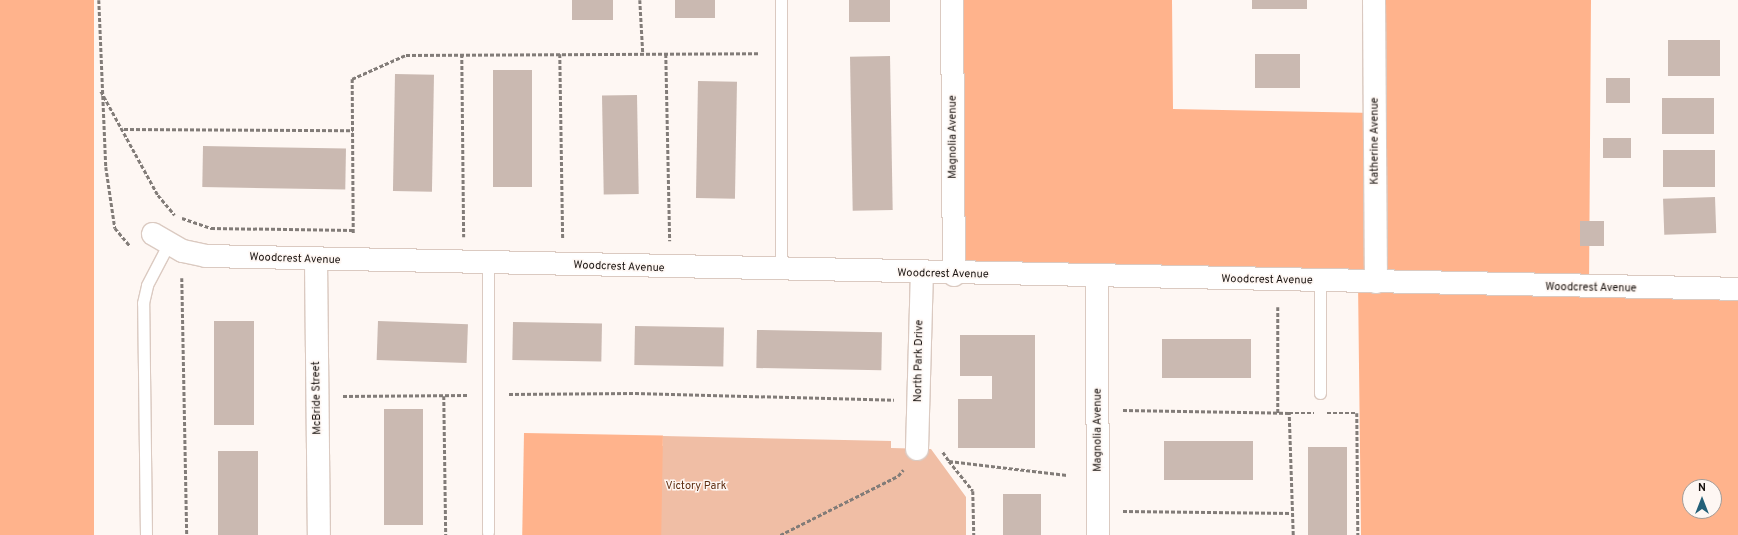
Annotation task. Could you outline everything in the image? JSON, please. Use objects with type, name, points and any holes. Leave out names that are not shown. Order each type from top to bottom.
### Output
[{"type":"street","name":"Magnolia Avenue","points":[[952,0],[954,275]]},
{"type":"street","name":"Katherine Avenue","points":[[1374,0],[1376,282]]},
{"type":"street","name":"Woodcrest Avenue","points":[[161,239],[206,256],[316,260],[1098,278],[1738,289]]},
{"type":"street","name":"McBride Street","points":[[316,260],[319,535]]},
{"type":"street","name":"North Park Drive","points":[[918,449],[922,274]]},
{"type":"street","name":"Magnolia Avenue","points":[[1098,278],[1098,535]]},
{"type":"lane","points":[[781,0],[781,271]]},
{"type":"lane","points":[[146,535],[143,303],[158,265],[161,239]]},
{"type":"lane","points":[[488,264],[486,394],[488,532]]},
{"type":"lane","points":[[1320,281],[1320,393]]},
{"type":"path","points":[[100,0],[101,90],[115,228],[122,241],[158,265]]},
{"type":"path","points":[[640,0],[642,54]]},
{"type":"path","points":[[101,90],[158,194],[176,216],[194,224],[211,228],[353,230],[352,79],[406,55],[781,53]]},
{"type":"path","points":[[462,54],[464,263]]},
{"type":"path","points":[[560,54],[564,266]]},
{"type":"path","points":[[666,54],[670,268]]},
{"type":"path","points":[[123,129],[353,130]]},
{"type":"path","points":[[182,276],[187,535]]},
{"type":"path","points":[[1278,307],[1278,413]]},
{"type":"path","points":[[317,396],[635,393],[918,401]]},
{"type":"path","points":[[444,396],[446,535]]},
{"type":"path","points":[[1098,409],[1278,413],[1357,413],[1358,535]]},
{"type":"path","points":[[1289,413],[1290,513],[1293,535]]},
{"type":"path","points":[[780,535],[898,476],[918,449]]},
{"type":"path","points":[[941,450],[974,492],[974,535]]},
{"type":"path","points":[[949,461],[1067,475]]},
{"type":"path","points":[[1098,510],[1290,513]]},
{"type":"green space","name":"Victory Park","points":[[663,436],[891,441],[891,448],[931,449],[966,497],[966,535],[525,535],[524,444],[663,446]]},
{"type":"shaded area","points":[[0,0],[94,0],[94,535],[0,535]]},
{"type":"shaded area","points":[[952,0],[1172,0],[1173,109],[1375,113],[1374,0],[1591,0],[1589,288],[1738,289],[1738,535],[1361,535],[1358,282],[954,275]]},
{"type":"shaded area","points":[[524,433],[663,435],[661,535],[522,535]]},
{"type":"building","points":[[572,0],[613,0],[613,20],[572,20]]},
{"type":"building","points":[[675,0],[715,0],[715,18],[675,18]]},
{"type":"building","points":[[849,0],[890,0],[890,22],[849,22]]},
{"type":"building","points":[[1252,0],[1307,0],[1307,9],[1252,9]]},
{"type":"building","points":[[1668,40],[1720,40],[1720,76],[1668,76]]},
{"type":"building","points":[[1255,54],[1300,54],[1300,88],[1255,88]]},
{"type":"building","points":[[890,56],[893,210],[853,211],[850,57]]},
{"type":"building","points":[[493,70],[532,70],[532,187],[493,187]]},
{"type":"building","points":[[395,74],[434,75],[432,192],[393,191]]},
{"type":"building","points":[[1606,78],[1630,78],[1630,103],[1606,103]]},
{"type":"building","points":[[698,81],[737,82],[735,199],[696,198]]},
{"type":"building","points":[[637,95],[639,194],[604,195],[602,96]]},
{"type":"building","points":[[1662,98],[1714,98],[1714,134],[1662,134]]},
{"type":"building","points":[[1603,138],[1631,138],[1631,158],[1603,158]]},
{"type":"building","points":[[203,146],[346,148],[345,189],[202,187]]},
{"type":"building","points":[[1663,150],[1715,150],[1715,187],[1663,187]]},
{"type":"building","points":[[1715,197],[1716,233],[1664,235],[1663,199]]},
{"type":"building","points":[[1580,221],[1604,221],[1604,246],[1580,246]]},
{"type":"building","points":[[214,321],[254,321],[254,425],[214,425]]},
{"type":"building","points":[[378,321],[468,324],[467,363],[377,360]]},
{"type":"building","points":[[513,322],[602,324],[601,362],[512,360]]},
{"type":"building","points":[[635,326],[724,328],[723,367],[634,365]]},
{"type":"building","points":[[757,330],[882,332],[881,370],[756,368]]},
{"type":"building","points":[[960,335],[1035,335],[1035,448],[958,448],[958,399],[992,399],[992,376],[960,376]]},
{"type":"building","points":[[1162,339],[1251,339],[1251,378],[1162,378]]},
{"type":"building","points":[[384,409],[423,409],[423,525],[384,525]]},
{"type":"building","points":[[1164,441],[1253,441],[1253,480],[1164,480]]},
{"type":"building","points":[[1308,447],[1347,447],[1347,535],[1308,535]]},
{"type":"building","points":[[218,451],[258,451],[258,535],[218,535]]},
{"type":"building","points":[[1003,494],[1041,494],[1041,535],[1003,535]]}]
